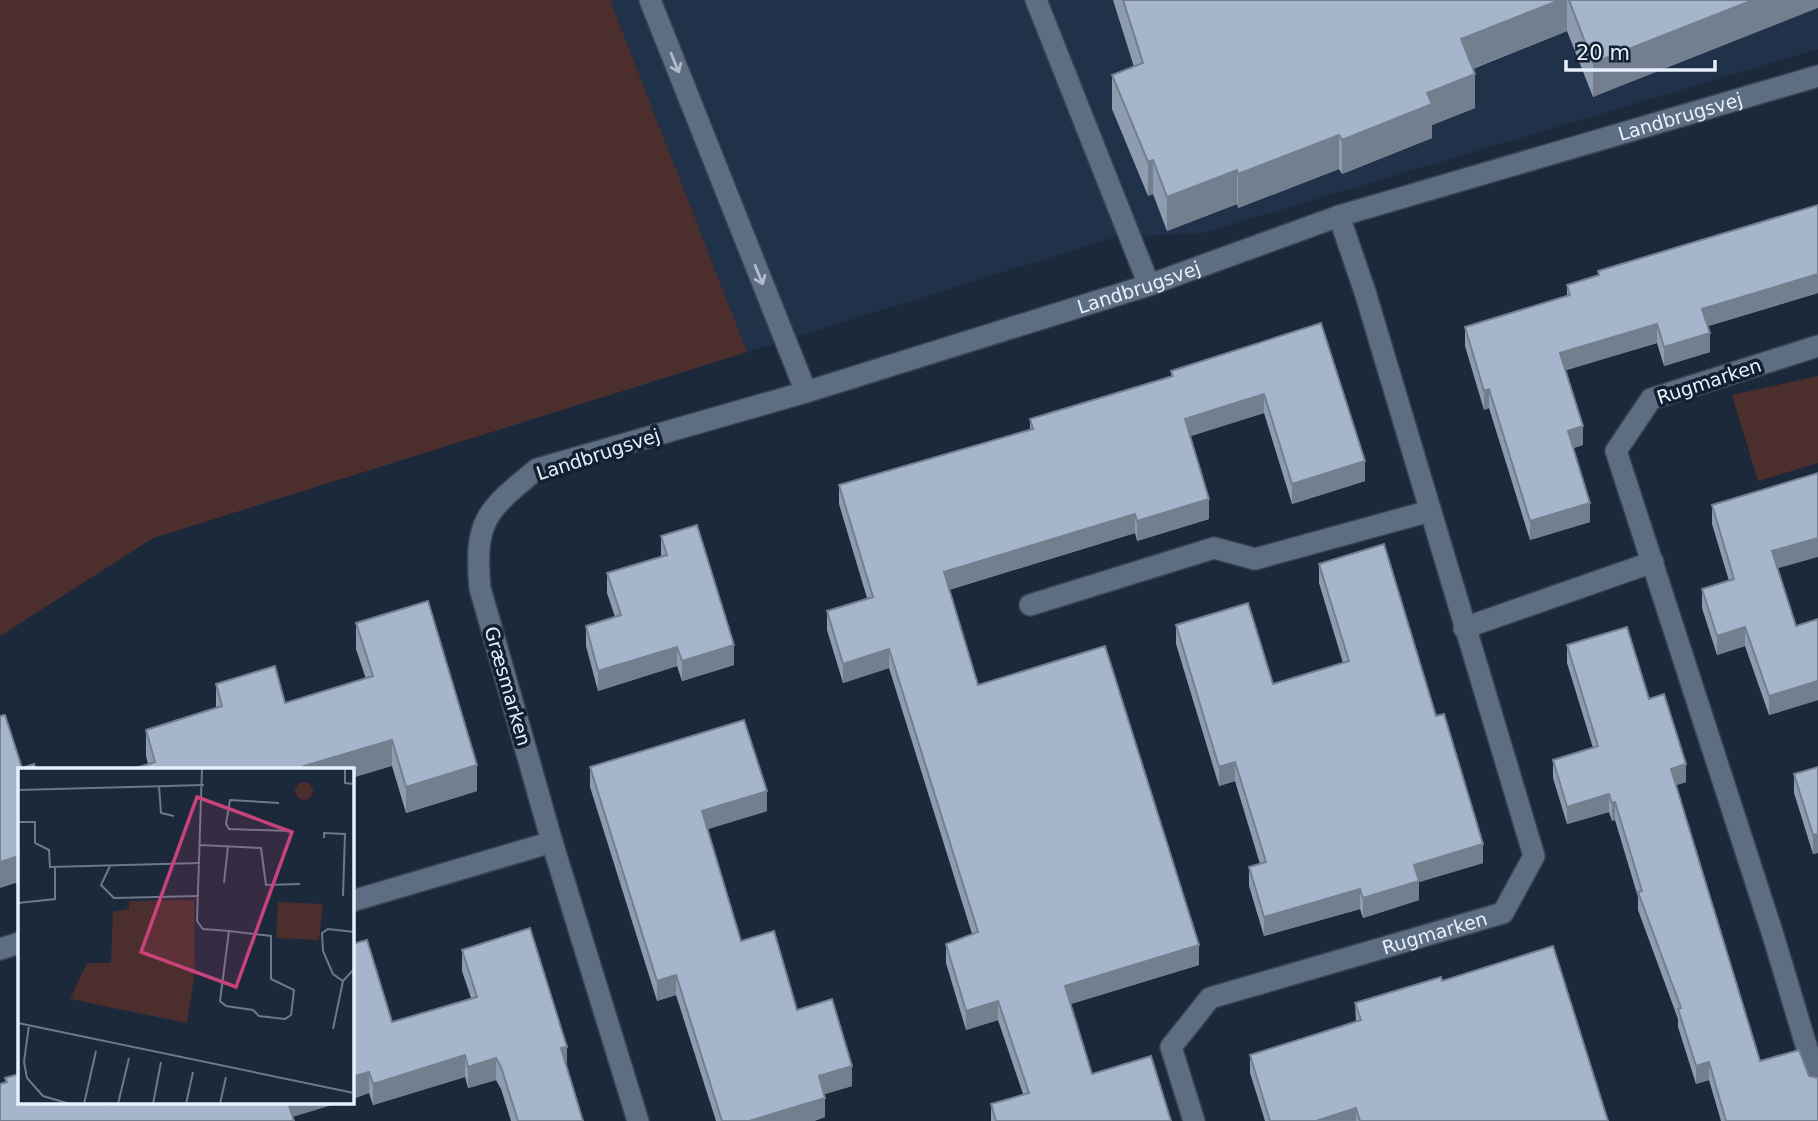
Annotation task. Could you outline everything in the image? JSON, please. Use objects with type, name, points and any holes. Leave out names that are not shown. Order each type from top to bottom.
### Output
[{"type":"street","points":[[650,0],[806,392]]},
{"type":"street","points":[[1036,0],[1149,285]]},
{"type":"street","name":"Landbrugsvej","points":[[481,528],[502,497],[537,469],[806,392],[1149,285],[1339,216],[1818,76]]},
{"type":"street","name":"Rugmarken","points":[[1194,1121],[1171,1047],[1210,998],[1503,913],[1534,856],[1339,216]]},
{"type":"street","name":"Rugmarken","points":[[1818,346],[1651,398],[1616,451],[1818,1085]]},
{"type":"street","points":[[1030,605],[1214,548],[1255,559],[1430,511]]},
{"type":"street","name":"Græsmarken","points":[[481,528],[477,556],[480,588],[552,842],[638,1121]]},
{"type":"street","points":[[1464,628],[1653,562]]},
{"type":"street","points":[[354,900],[552,842]]},
{"type":"street","points":[[0,949],[18,943]]},
{"type":"shaded area","points":[[0,0],[1818,0],[1818,49],[1203,233],[1115,237],[153,538],[0,636]]},
{"type":"shaded area","points":[[0,0],[610,0],[747,352],[153,538],[0,636]]},
{"type":"shaded area","points":[[1818,376],[1818,463],[1758,481],[1732,395]]},
{"type":"building","points":[[1123,0],[1560,0],[1461,39],[1475,74],[1427,93],[1432,104],[1342,140],[1339,135],[1238,174],[1237,170],[1167,197],[1153,160],[1148,162],[1112,75],[1143,63]]},
{"type":"building","points":[[1569,0],[1753,0],[1593,63]]},
{"type":"building","points":[[1818,205],[1818,274],[1702,309],[1710,333],[1664,347],[1657,324],[1560,353],[1583,426],[1568,431],[1590,503],[1530,521],[1489,389],[1484,391],[1465,327],[1570,295],[1567,285],[1599,275],[1598,271]]},
{"type":"building","points":[[1321,323],[1365,461],[1292,484],[1264,394],[1185,419],[1209,499],[1137,521],[1135,514],[944,572],[978,685],[1105,646],[1199,945],[1065,986],[1092,1074],[1151,1056],[1171,1121],[996,1121],[991,1104],[1029,1093],[998,1001],[966,1011],[946,944],[978,932],[889,649],[843,664],[827,611],[873,597],[839,485],[1033,429],[1030,419],[1173,376],[1171,371]]},
{"type":"building","points":[[1818,473],[1818,538],[1772,551],[1796,626],[1818,619],[1818,681],[1769,696],[1745,627],[1717,636],[1702,589],[1734,579],[1712,505]]},
{"type":"building","points":[[697,525],[734,645],[682,661],[677,647],[598,671],[586,626],[621,615],[607,573],[667,555],[661,536]]},
{"type":"building","points":[[1384,544],[1436,716],[1444,714],[1483,844],[1414,865],[1419,881],[1363,898],[1360,889],[1264,917],[1249,867],[1266,862],[1235,762],[1219,767],[1176,625],[1248,603],[1273,684],[1349,661],[1319,564]]},
{"type":"building","points":[[428,601],[477,765],[406,787],[392,740],[304,766],[305,768],[136,768],[155,762],[146,730],[222,706],[216,684],[275,666],[285,703],[373,676],[356,623]]},
{"type":"building","points":[[1627,627],[1649,699],[1664,694],[1686,764],[1671,769],[1760,1061],[1799,1050],[1809,1076],[1818,1078],[1818,1121],[1726,1121],[1709,1062],[1696,1066],[1678,1009],[1681,1008],[1638,892],[1642,891],[1615,802],[1612,803],[1609,794],[1567,807],[1553,760],[1598,746],[1567,645]]},
{"type":"building","points":[[5,715],[22,768],[18,768],[18,856],[0,862],[0,716]]},
{"type":"building","points":[[744,720],[767,791],[702,811],[741,941],[774,931],[797,1010],[832,999],[852,1066],[819,1076],[825,1098],[749,1121],[722,1121],[676,975],[657,981],[590,767]]},
{"type":"building","points":[[1818,767],[1818,834],[1813,835],[1794,774]]},
{"type":"building","points":[[530,928],[567,1047],[561,1048],[583,1121],[518,1121],[496,1058],[468,1067],[465,1055],[373,1084],[369,1072],[354,1076],[354,943],[367,940],[392,1022],[477,997],[462,950]]},
{"type":"building","points":[[1553,946],[1608,1121],[1360,1121],[1356,1108],[1316,1121],[1270,1121],[1250,1055],[1361,1020],[1355,1003],[1441,977],[1442,981]]},
{"type":"building","points":[[18,1074],[18,1104],[289,1104],[294,1121],[0,1121],[0,1084],[7,1082],[5,1078]]}]
